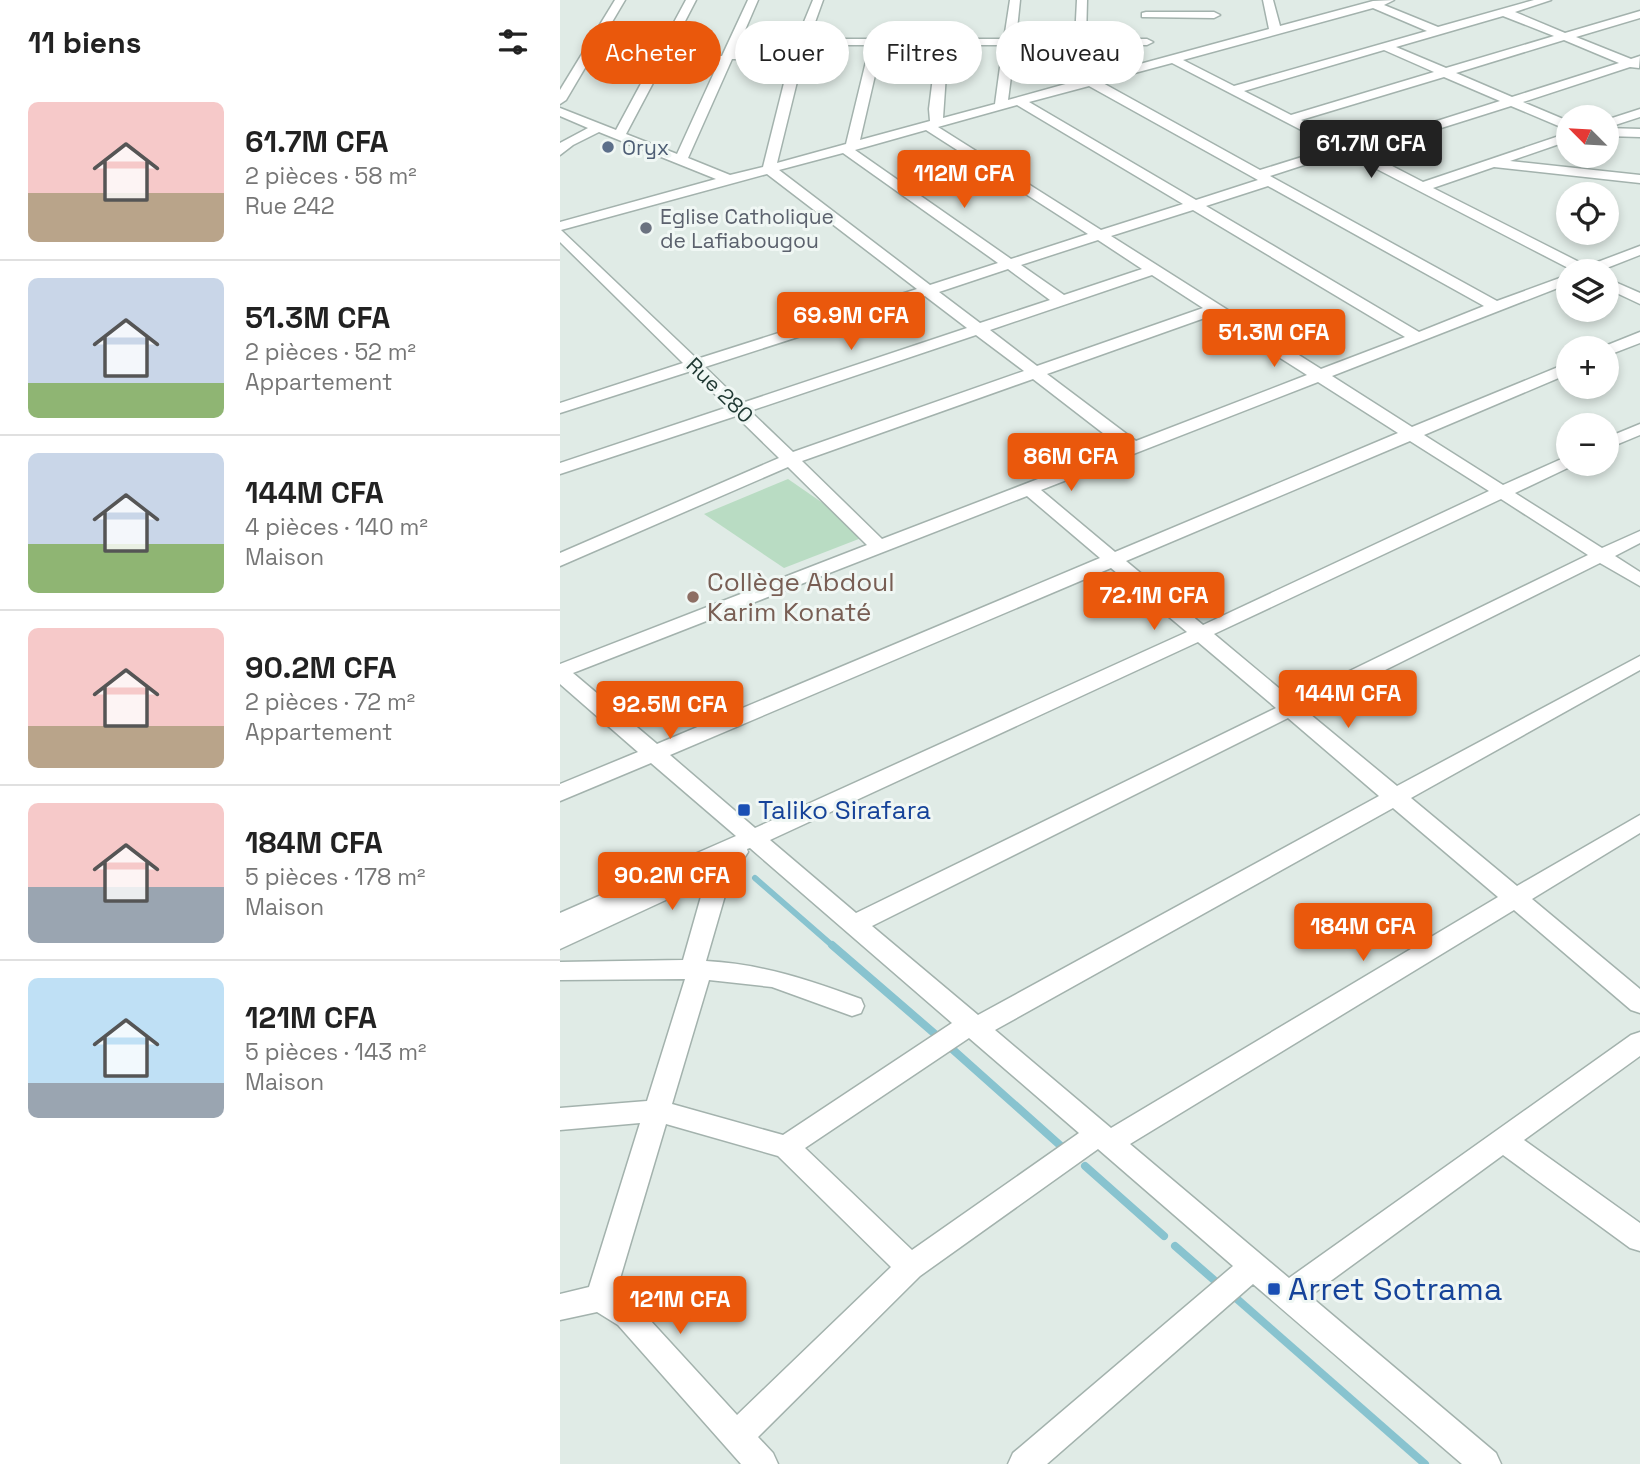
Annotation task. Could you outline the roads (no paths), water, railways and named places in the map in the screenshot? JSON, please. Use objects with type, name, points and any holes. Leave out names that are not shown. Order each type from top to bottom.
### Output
[{"type":"street","points":[[560,100],[620,0]]},
{"type":"street","points":[[680,21],[691,0]]},
{"type":"street","points":[[680,161],[753,0]]},
{"type":"street","points":[[810,21],[818,0]]},
{"type":"street","points":[[1012,21],[1015,0]]},
{"type":"street","points":[[1082,0],[1082,21]]},
{"type":"street","points":[[1145,0],[1146,66],[1172,59],[1217,31]]},
{"type":"street","points":[[1212,0],[1217,31]]},
{"type":"street","points":[[1268,0],[1275,31]]},
{"type":"street","points":[[1146,15],[1217,31],[1275,31],[1344,6],[1389,0]]},
{"type":"street","points":[[1233,90],[1546,0]]},
{"type":"street","points":[[1373,4],[1437,31]]},
{"type":"street","points":[[1504,12],[1637,63]]},
{"type":"street","points":[[1290,120],[1640,14]]},
{"type":"street","points":[[1384,46],[1556,121]]},
{"type":"street","points":[[721,57],[735,57]]},
{"type":"street","points":[[1172,59],[1563,259]]},
{"type":"street","points":[[560,408],[1194,205],[1349,150],[1637,63]]},
{"type":"street","points":[[619,136],[646,84]]},
{"type":"street","points":[[769,169],[790,84]]},
{"type":"street","points":[[849,148],[866,84]]},
{"type":"street","points":[[932,125],[938,84]]},
{"type":"street","points":[[1002,106],[1005,84]]},
{"type":"street","points":[[560,226],[1002,106],[1068,84]]},
{"type":"street","points":[[1096,84],[1496,307]]},
{"type":"street","points":[[1019,101],[1417,337]]},
{"type":"street","points":[[560,112],[593,130],[715,184]]},
{"type":"street","points":[[1619,121],[1638,117]]},
{"type":"street","points":[[560,122],[619,136],[730,180]]},
{"type":"street","points":[[932,125],[1099,235],[1640,580]]},
{"type":"street","points":[[563,145],[593,130]]},
{"type":"street","points":[[1619,132],[1640,133]]},
{"type":"street","points":[[1422,187],[1556,141]]},
{"type":"street","points":[[849,148],[1062,300]]},
{"type":"street","points":[[1494,163],[1640,179]]},
{"type":"street","points":[[769,169],[1133,448]]},
{"type":"street","name":"Rue 280","points":[[560,234],[880,547]]},
{"type":"street","points":[[1617,259],[1640,250]]},
{"type":"street","points":[[560,469],[1154,270]]},
{"type":"street","points":[[1485,1464],[755,837],[652,754],[560,672],[1556,284]]},
{"type":"street","points":[[1619,288],[1640,299]]},
{"type":"street","points":[[560,560],[791,459],[1215,309]]},
{"type":"street","points":[[1619,346],[1640,337]]},
{"type":"street","points":[[560,793],[1556,373]]},
{"type":"street","points":[[1619,438],[1640,429]]},
{"type":"street","points":[[560,923],[696,869],[723,864],[755,837],[1201,633],[1556,466]]},
{"type":"street","points":[[1029,489],[1640,1003]]},
{"type":"street","points":[[855,924],[1640,536]]},
{"type":"street","points":[[786,1147],[973,1026],[1640,663]]},
{"type":"street","points":[[736,1437],[910,1267],[1105,1138],[1640,823]]},
{"type":"street","points":[[560,940],[696,869]]},
{"type":"street","points":[[600,1298],[657,1111],[696,970],[714,892],[696,869]]},
{"type":"street","points":[[560,971],[696,970],[745,973],[785,981],[852,1006]]},
{"type":"street","points":[[1288,1295],[1640,1042]]},
{"type":"street","points":[[560,1119],[657,1111],[786,1147],[910,1267]]},
{"type":"street","points":[[1503,1140],[1640,1239]]},
{"type":"street","points":[[1024,1464],[1253,1266]]},
{"type":"street","points":[[560,1307],[600,1298],[628,1316],[762,1464]]},
{"type":"waterway","points":[[755,878],[834,947]]},
{"type":"waterway","points":[[832,945],[935,1034]]},
{"type":"waterway","points":[[951,1048],[1062,1147]]},
{"type":"waterway","points":[[1085,1166],[1164,1236]]},
{"type":"waterway","points":[[1175,1246],[1214,1280]]},
{"type":"waterway","points":[[1237,1299],[1425,1464]]},
{"type":"place","name":"Oryx","points":[[608,147]]},
{"type":"place","name":"Eglise Catholique de Lafiabougou","points":[[646,228]]},
{"type":"place","name":"Collège Abdoul Karim Konaté","points":[[693,597]]},
{"type":"place","name":"Taliko Sirafara","points":[[744,810]]},
{"type":"place","name":"Arret Sotrama","points":[[1274,1289]]}]
